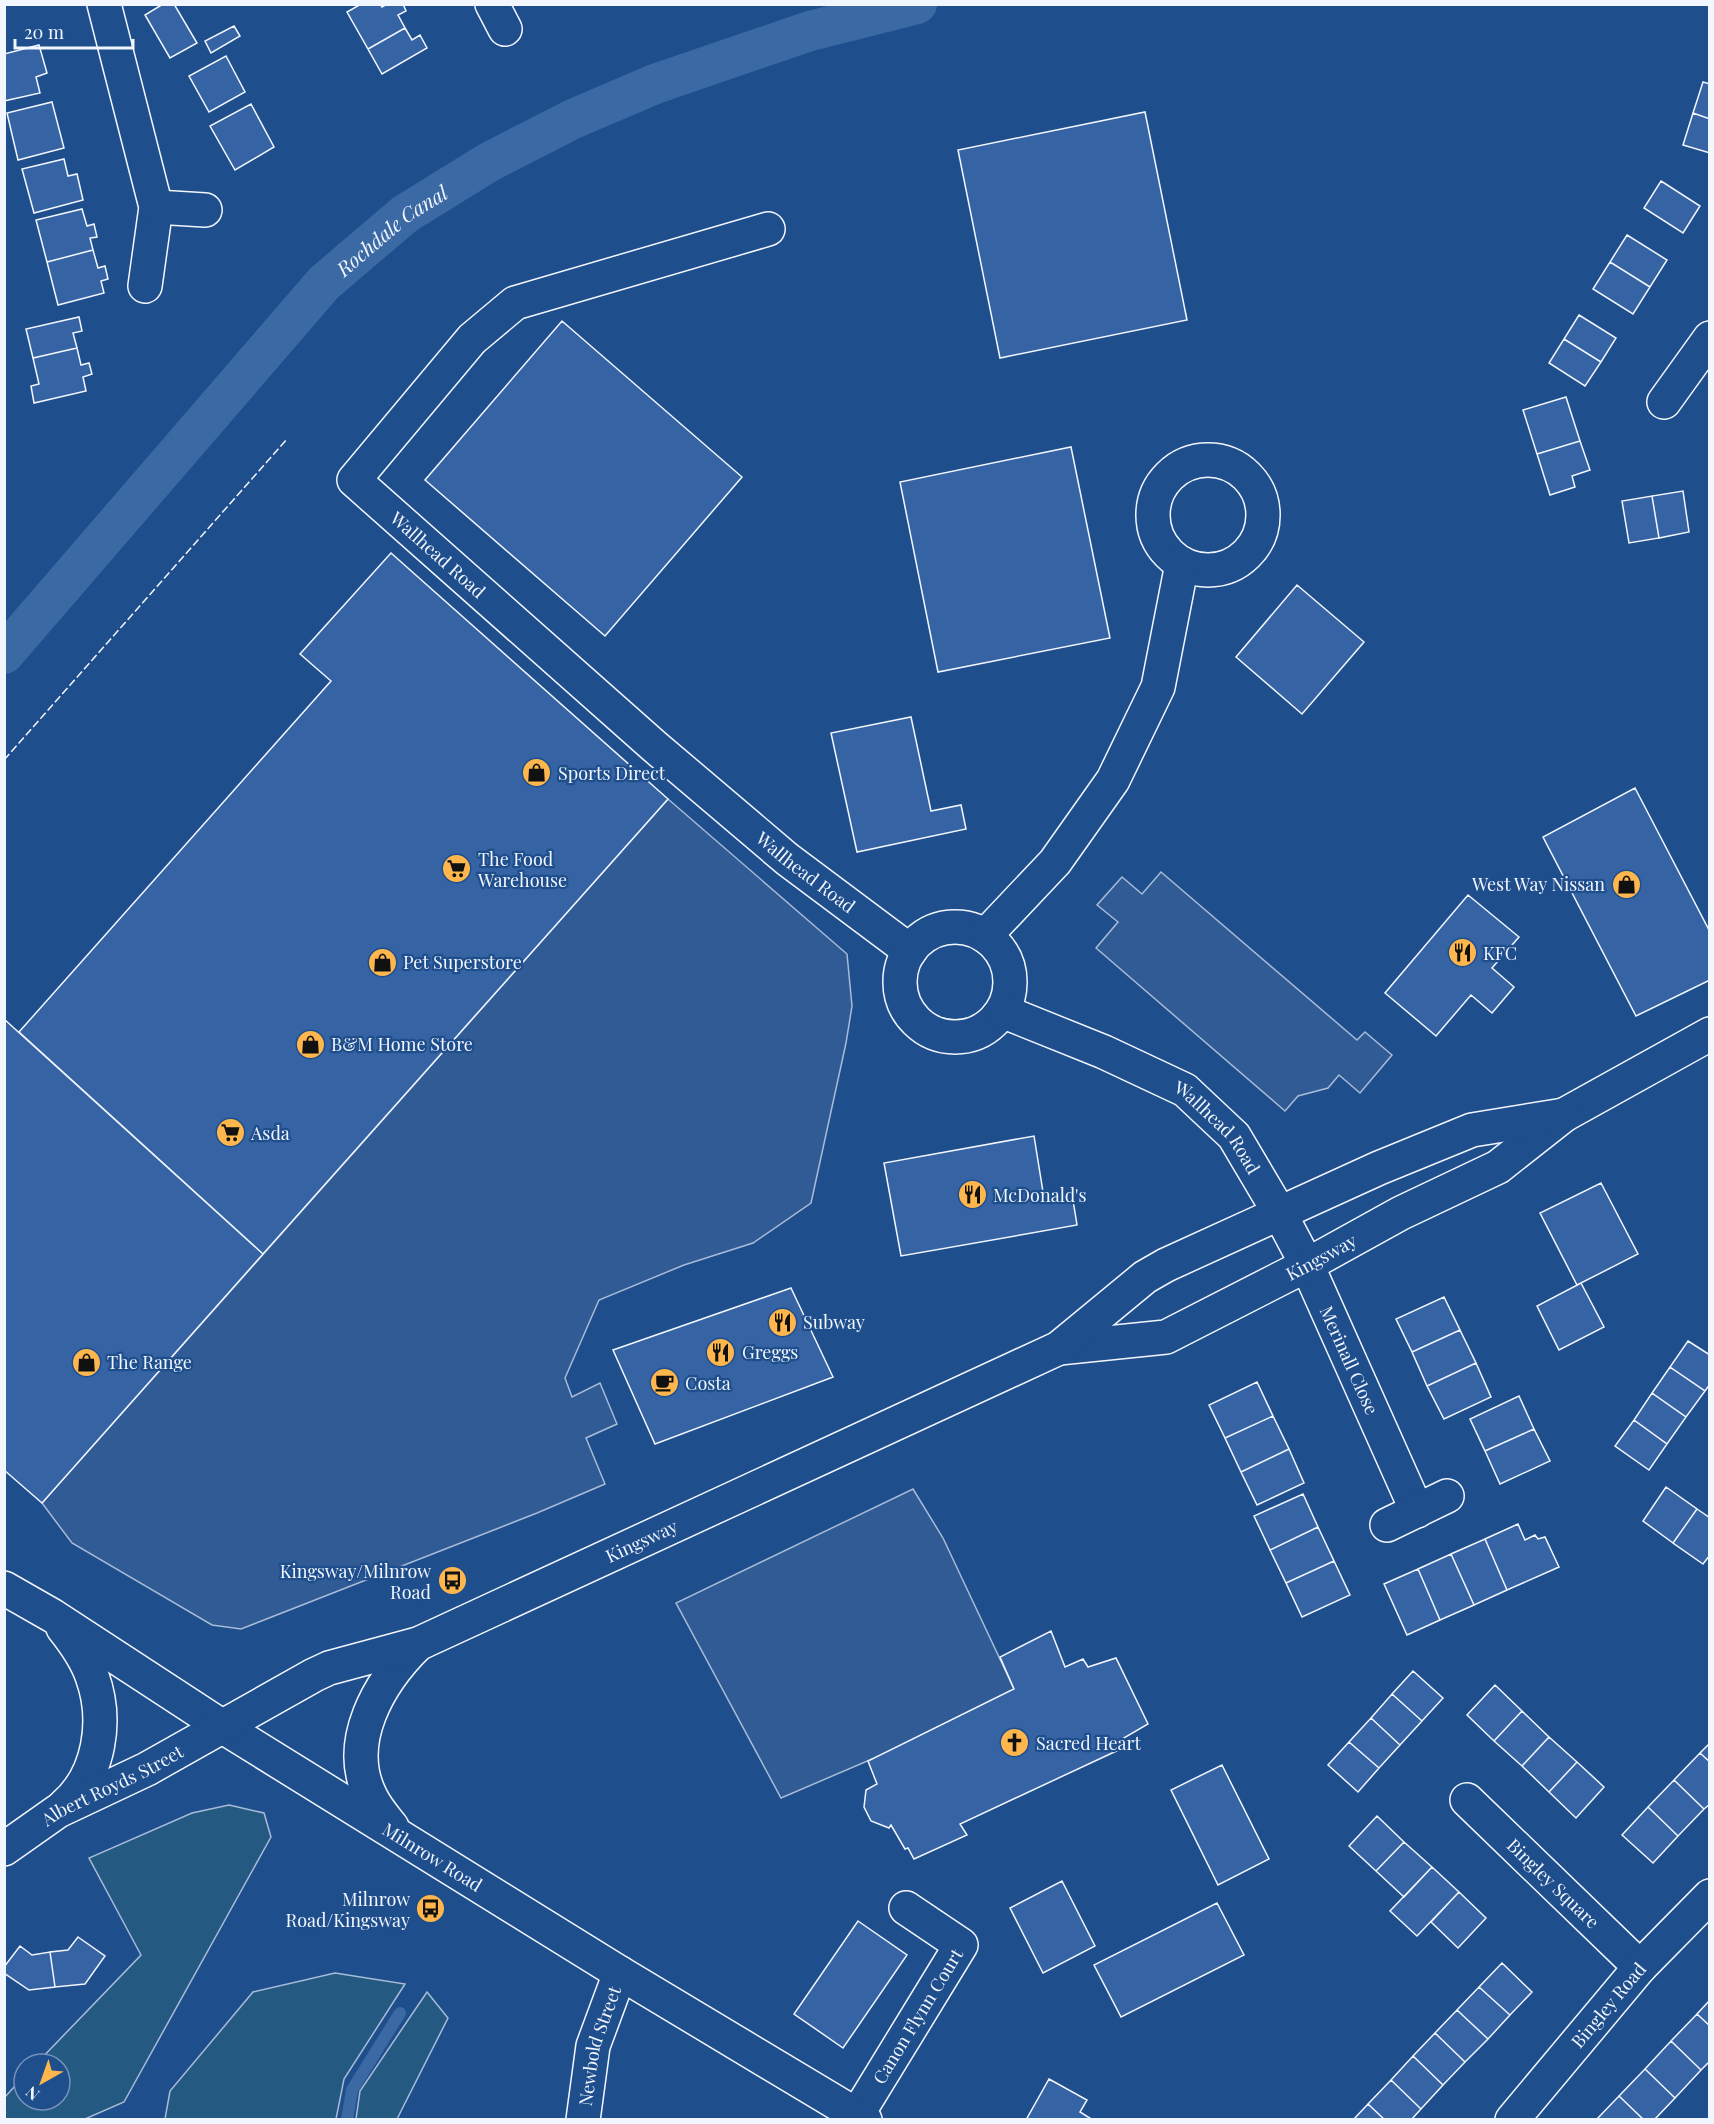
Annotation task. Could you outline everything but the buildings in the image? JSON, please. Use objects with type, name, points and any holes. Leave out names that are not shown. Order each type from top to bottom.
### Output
[{"type":"street","points":[[104,4],[156,207],[145,286]]},
{"type":"street","points":[[156,207],[205,210]]},
{"type":"street","name":"Wallhead Road","points":[[768,229],[515,303],[472,339],[354,480],[654,746],[787,859],[910,951]]},
{"type":"street","points":[[1664,402],[1710,338]]},
{"type":"street","points":[[985,936],[1055,862],[1113,780],[1158,687],[1182,564]]},
{"type":"street","points":[[953,927],[969,929],[985,936],[998,948],[1007,964],[1010,982],[1007,1000],[1002,1011],[986,1027],[971,1034],[955,1037],[938,1035],[923,1027],[911,1015],[903,1000],[900,983],[902,966],[910,951],[921,939],[936,930],[953,927]]},
{"type":"street","name":"Wallhead Road","points":[[1002,1011],[1104,1052],[1185,1090],[1234,1136],[1279,1212]]},
{"type":"street","name":"Kingsway","points":[[1059,1348],[1166,1337],[1307,1265],[1401,1213],[1498,1167],[1564,1115],[1710,1034]]},
{"type":"street","name":"Kingsway","points":[[223,1727],[329,1668],[418,1644],[1059,1348],[1145,1276],[1279,1212],[1472,1130],[1564,1115]]},
{"type":"street","name":"Merinall Close","points":[[1279,1212],[1307,1265],[1417,1511]]},
{"type":"street","points":[[1387,1525],[1448,1496]]},
{"type":"street","name":"Milnrow Road","points":[[4,1588],[53,1616],[223,1727],[620,1973],[861,2117]]},
{"type":"street","points":[[53,1616],[75,1644],[92,1675],[100,1705],[101,1723],[96,1754],[90,1771],[71,1800],[57,1810]]},
{"type":"street","points":[[404,1839],[370,1797],[365,1783],[362,1745],[366,1721],[374,1701],[398,1666],[418,1644]]},
{"type":"street","name":"Albert Royds Street","points":[[4,1848],[57,1810],[147,1769],[223,1727]]},
{"type":"street","name":"Bingley Square","points":[[1467,1800],[1640,1967]]},
{"type":"street","name":"Bingley Road","points":[[1512,2120],[1640,1967],[1710,1896]]},
{"type":"street","name":"Canon Flynn Court","points":[[861,2117],[961,1945],[906,1908]]},
{"type":"street","name":"Newbold Street","points":[[583,2120],[593,2046],[620,1973]]},
{"type":"shaded area","points":[[668,799],[847,954],[852,1006],[811,1203],[753,1243],[684,1265],[599,1300],[565,1378],[572,1397],[600,1383],[617,1424],[586,1438],[605,1484],[241,1629],[212,1625],[72,1543],[42,1503]]},
{"type":"shaded area","points":[[1161,872],[1357,1040],[1365,1032],[1392,1055],[1360,1093],[1339,1075],[1328,1088],[1298,1096],[1285,1111],[1096,948],[1118,922],[1097,905],[1122,877],[1142,894]]},
{"type":"shaded area","points":[[913,1489],[943,1538],[1014,1689],[879,1756],[781,1798],[676,1603]]},
{"type":"shaded area","points":[[229,1805],[264,1813],[271,1837],[124,2102],[85,2119],[5,2119],[5,2097],[12,2089],[12,2112],[72,2112],[72,2052],[48,2052],[141,1955],[89,1858],[192,1813]]},
{"type":"shaded area","points":[[335,1973],[405,1984],[344,2079],[336,2119],[165,2119],[170,2091],[253,1992]]},
{"type":"shaded area","points":[[427,1992],[448,2018],[397,2119],[356,2119],[360,2091]]},
{"type":"waterway","name":"Rochdale Canal","points":[[4,654],[324,283],[405,214],[489,162],[573,119],[655,84],[810,31],[917,4]]},
{"type":"waterway","points":[[347,2120],[352,2090],[400,2013]]},
{"type":"fence","points":[[4,760],[287,439]]},
{"type":"place","name":"Sports Direct","points":[[537,773]]},
{"type":"place","name":"The Food Warehouse","points":[[457,869]]},
{"type":"place","name":"West Way Nissan","points":[[1626,884]]},
{"type":"place","name":"KFC","points":[[1462,953]]},
{"type":"place","name":"Pet Superstore","points":[[382,962]]},
{"type":"place","name":"B&M Home Store","points":[[310,1044]]},
{"type":"place","name":"Asda","points":[[230,1133]]},
{"type":"place","name":"McDonald's","points":[[972,1195]]},
{"type":"place","name":"Subway","points":[[782,1322]]},
{"type":"place","name":"Greggs","points":[[721,1352]]},
{"type":"place","name":"The Range","points":[[86,1362]]},
{"type":"place","name":"Costa","points":[[664,1383]]},
{"type":"place","name":"Kingsway/Milnrow Road","points":[[452,1581]]},
{"type":"place","name":"Sacred Heart","points":[[1015,1743]]},
{"type":"place","name":"Milnrow Road/Kingsway","points":[[431,1909]]}]
